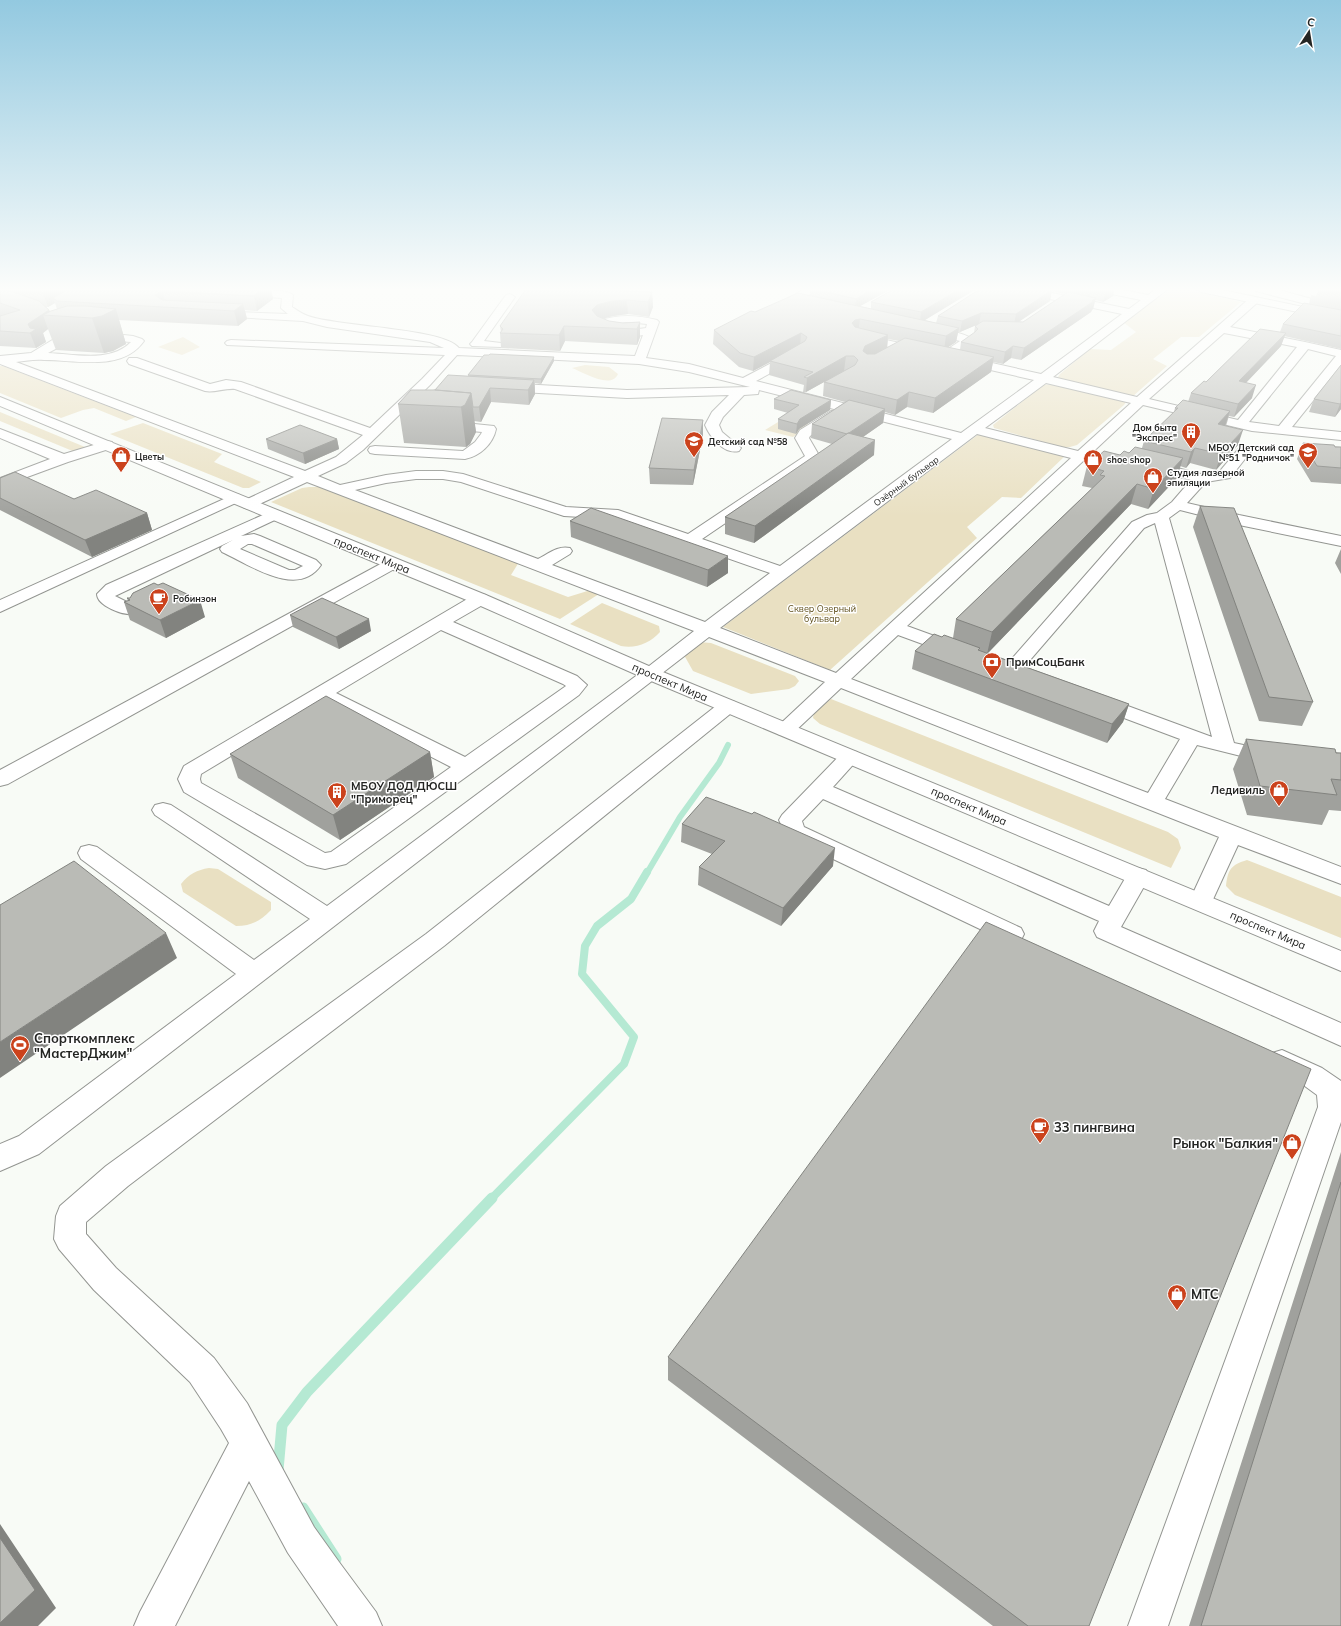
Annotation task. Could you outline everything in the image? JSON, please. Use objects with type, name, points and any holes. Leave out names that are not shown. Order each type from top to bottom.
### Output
[{"type":"street","points":[[13,365],[706,629],[1341,876]]},
{"type":"street","points":[[144,365],[209,388],[226,384],[237,385],[373,434]]},
{"type":"street","points":[[0,608],[242,501],[306,477],[342,460],[373,434],[442,365]]},
{"type":"street","points":[[678,365],[743,387]]},
{"type":"street","points":[[734,448],[716,434],[712,425],[717,415],[743,387],[778,365]]},
{"type":"street","points":[[986,365],[1247,425],[1282,431],[1341,436]]},
{"type":"street","name":"Озёрный бульвар","points":[[0,1158],[29,1145],[651,674],[706,629],[970,434],[1061,365]]},
{"type":"street","points":[[785,730],[1181,365]]},
{"type":"street","points":[[1247,425],[1291,365]]},
{"type":"street","points":[[1282,431],[1335,365]]},
{"type":"street","points":[[561,371],[568,384],[577,386],[599,386],[608,384],[627,394]]},
{"type":"street","points":[[426,382],[441,383]]},
{"type":"street","points":[[496,386],[627,394],[743,387],[777,390],[846,408],[970,434],[1084,453],[1103,453]]},
{"type":"street","points":[[808,398],[821,391]]},
{"type":"street","name":"проспект Мира","points":[[0,401],[392,564],[480,599],[651,674],[1341,961]]},
{"type":"street","points":[[689,540],[813,457],[802,438],[805,433],[846,408]]},
{"type":"street","points":[[375,450],[465,455],[476,450],[489,433],[489,429],[479,427],[432,424]]},
{"type":"street","points":[[1247,425],[1268,438],[1300,445]]},
{"type":"street","points":[[306,477],[359,464],[375,450],[394,428],[398,426]]},
{"type":"street","points":[[0,433],[63,459]]},
{"type":"street","points":[[0,483],[63,459],[107,445]]},
{"type":"street","points":[[1133,461],[1201,478],[1225,475],[1245,450]]},
{"type":"street","points":[[340,489],[386,479],[416,475],[443,475],[463,478],[564,511],[578,514],[618,515],[782,572]]},
{"type":"street","points":[[1011,670],[1138,525],[1152,518],[1161,517],[1177,505],[1201,478]]},
{"type":"street","points":[[1177,505],[1239,520],[1341,541]]},
{"type":"street","points":[[129,610],[106,599],[106,594],[112,588],[227,542],[274,515]]},
{"type":"street","points":[[1161,517],[1225,747]]},
{"type":"street","points":[[539,565],[564,551]]},
{"type":"street","points":[[0,779],[392,564]]},
{"type":"street","points":[[440,623],[570,680],[577,685],[572,691],[338,858],[325,861],[315,859],[192,787],[189,779],[191,771],[480,599]]},
{"type":"street","points":[[895,628],[974,657]]},
{"type":"street","points":[[321,693],[466,766]]},
{"type":"street","points":[[1083,697],[1192,737],[1245,753],[1289,760]]},
{"type":"street","points":[[362,1626],[325,1576],[301,1540],[234,1416],[202,1370],[105,1279],[70,1239],[71,1216],[117,1176],[435,940],[728,706]]},
{"type":"street","points":[[1152,803],[1192,737]]},
{"type":"street","points":[[850,757],[790,820],[795,832],[1032,944]]},
{"type":"street","points":[[819,789],[1114,918]]},
{"type":"street","points":[[164,810],[327,918]]},
{"type":"street","points":[[1201,902],[1232,834]]},
{"type":"street","points":[[89,853],[255,974]]},
{"type":"street","points":[[1138,876],[1106,930],[1341,1035]]},
{"type":"street","points":[[1148,1626],[1332,1107],[1332,1089],[1312,1076],[1262,1052]]},
{"type":"street","points":[[154,1626],[249,1443]]},
{"type":"green space","points":[[585,365],[609,367],[618,374],[609,380],[603,380],[572,368]]},
{"type":"green space","points":[[1071,365],[1167,366],[1132,397],[1059,378],[1058,377]]},
{"type":"green space","points":[[0,366],[136,417],[126,421],[94,408],[83,410],[61,418],[0,393]]},
{"type":"green space","points":[[1054,384],[1122,399],[1126,402],[1077,445],[1070,447],[1061,447],[994,428],[993,425],[1043,385]]},
{"type":"green space","points":[[0,412],[85,447],[82,450],[75,452],[0,421]]},
{"type":"green space","points":[[783,419],[810,425],[793,437],[765,430]]},
{"type":"green space","points":[[143,423],[222,454],[214,462],[261,482],[249,488],[243,488],[110,434]]},
{"type":"green space","name":"Сквер Озерный бульвар","points":[[979,434],[1066,455],[1021,498],[1002,497],[967,527],[977,538],[830,670],[723,627]]},
{"type":"green space","points":[[320,487],[519,562],[511,575],[568,597],[594,589],[602,592],[560,619],[271,502],[302,488]]},
{"type":"green space","points":[[602,603],[659,626],[660,632],[647,642],[637,646],[627,647],[621,646],[570,624]]},
{"type":"green space","points":[[699,642],[711,643],[795,676],[799,681],[795,686],[789,689],[751,694],[693,671],[684,655]]},
{"type":"green space","points":[[831,699],[1168,832],[1178,839],[1181,848],[1171,868],[820,724],[813,718],[814,713]]},
{"type":"green space","points":[[1247,860],[1341,897],[1341,938],[1235,895],[1226,886],[1229,872],[1231,868],[1237,864]]},
{"type":"green space","points":[[209,868],[218,869],[271,902],[271,910],[255,922],[247,925],[236,926],[183,892],[181,884],[190,875],[197,871]]},
{"type":"building","points":[[476,365],[549,365],[541,379],[468,375]]},
{"type":"building","points":[[785,365],[830,365],[807,378],[804,377],[813,372]]},
{"type":"building","points":[[855,365],[983,365],[935,398],[909,392],[897,400],[824,382]]},
{"type":"building","points":[[1223,365],[1255,365],[1239,381],[1256,385],[1238,404],[1191,393],[1204,381],[1206,382]]},
{"type":"building","points":[[1341,365],[1341,403],[1314,399]]},
{"type":"building","points":[[448,375],[534,380],[528,390],[490,388],[479,407],[473,407],[471,393],[435,390]]},
{"type":"building","points":[[411,390],[436,390],[471,393],[465,405],[461,407],[398,404]]},
{"type":"building","points":[[791,390],[831,400],[800,419],[797,424],[778,419],[799,405],[774,399]]},
{"type":"building","points":[[849,400],[885,409],[847,434],[812,424]]},
{"type":"building","points":[[1183,400],[1230,411],[1218,424],[1243,430],[1221,454],[1195,448],[1191,452],[1144,441],[1178,408],[1175,408]]},
{"type":"building","points":[[662,418],[703,420],[694,470],[649,468]]},
{"type":"building","points":[[300,425],[337,439],[303,453],[266,439]]},
{"type":"building","points":[[848,433],[875,440],[755,526],[725,517]]},
{"type":"building","points":[[1303,443],[1334,445],[1335,447],[1341,447],[1341,468],[1317,466]]},
{"type":"building","points":[[1135,447],[1183,458],[1154,489],[1137,484],[992,632],[956,619],[1105,476],[1100,475],[1104,471],[1087,466],[1104,451],[1120,455],[1124,451],[1129,453]]},
{"type":"building","points":[[15,472],[74,499],[96,490],[147,513],[85,540],[0,498],[0,478]]},
{"type":"building","points":[[1200,506],[1234,508],[1313,702],[1269,697]]},
{"type":"building","points":[[591,508],[728,556],[708,570],[570,521]]},
{"type":"building","points":[[154,583],[158,585],[163,583],[200,600],[160,620],[124,602],[130,600],[127,598],[130,598],[133,593]]},
{"type":"building","points":[[322,598],[369,619],[336,637],[290,615]]},
{"type":"building","points":[[934,634],[942,637],[944,635],[980,648],[978,650],[1129,704],[1112,724],[915,651]]},
{"type":"building","name":"МБОУ ДОД ДЮСШ \"Приморец\"","points":[[326,696],[430,752],[333,815],[230,754]]},
{"type":"building","points":[[1246,739],[1335,749],[1336,753],[1341,753],[1341,780],[1331,779],[1337,795],[1260,786]]},
{"type":"building","points":[[706,797],[752,814],[754,812],[835,848],[783,908],[699,867],[725,841],[682,824]]},
{"type":"building","points":[[74,861],[166,933],[0,1042],[0,905]]},
{"type":"building","points":[[986,922],[1311,1069],[1089,1626],[1028,1626],[668,1357]]},
{"type":"building","points":[[1341,1182],[1341,1626],[1201,1626]]},
{"type":"building","points":[[0,1538],[35,1590],[0,1623]]},
{"type":"waterway","points":[[647,873],[680,817],[719,763],[728,745]]},
{"type":"waterway","points":[[491,1199],[624,1064],[634,1037],[582,974],[585,946],[597,926],[631,899],[647,872]]},
{"type":"waterway","points":[[278,1470],[282,1425],[307,1392],[492,1198]]},
{"type":"waterway","points":[[303,1508],[336,1559]]},
{"type":"place","name":"Дом быта \"Экспрес\"","points":[[1191,449]]},
{"type":"place","name":"Детский сад №58","points":[[694,458]]},
{"type":"place","name":"МБОУ Детский сад №51 \"Родничок\"","points":[[1308,469]]},
{"type":"place","name":"Цветы","points":[[121,473]]},
{"type":"place","name":"shoe shop","points":[[1093,476]]},
{"type":"place","name":"Студия лазерной эпиляции","points":[[1153,494]]},
{"type":"place","name":"Робинзон","points":[[159,615]]},
{"type":"place","name":"ПримСоцБанк","points":[[992,679]]},
{"type":"place","name":"Ледивиль","points":[[1279,807]]},
{"type":"place","name":"МБОУ ДОД ДЮСШ \"Приморец\"","points":[[337,809]]},
{"type":"place","name":"Спорткомплекс \"МастерДжим\"","points":[[20,1062]]},
{"type":"place","name":"33 пингвина","points":[[1040,1144]]},
{"type":"place","name":"Рынок \"Балкия\"","points":[[1292,1160]]},
{"type":"place","name":"МТС","points":[[1177,1311]]}]
